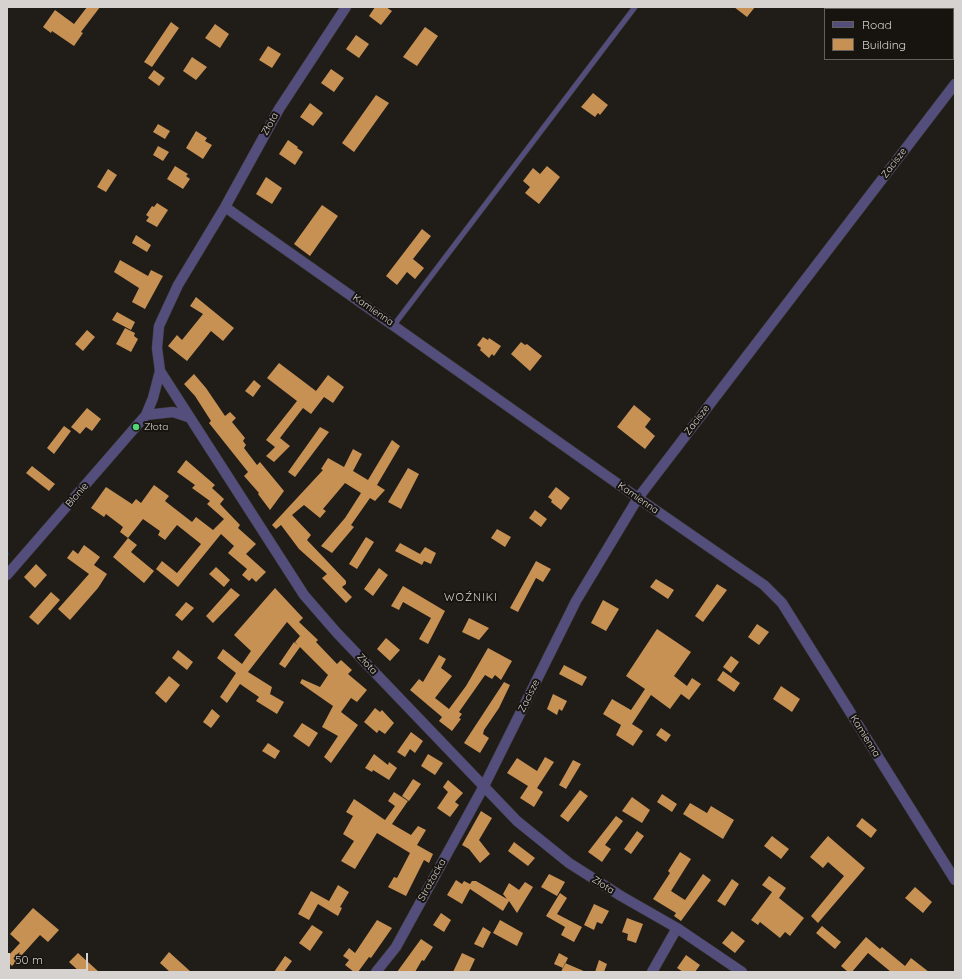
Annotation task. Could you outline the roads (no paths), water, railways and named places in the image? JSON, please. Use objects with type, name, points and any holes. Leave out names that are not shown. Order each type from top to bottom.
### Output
[{"type":"street","name":"Złota","points":[[346,7],[279,109],[166,310],[157,338],[160,371],[188,417],[304,595],[337,633],[517,821],[569,863],[621,896],[677,928],[742,972]]},
{"type":"street","name":"Zacisze","points":[[484,786],[576,601],[638,498],[955,84]]},
{"type":"street","name":"Kamienna","points":[[224,207],[764,585],[782,603],[955,880]]},
{"type":"street","name":"Błonie","points":[[7,575],[146,414],[154,398],[160,371]]},
{"type":"street","points":[[146,414],[173,412],[188,417]]},
{"type":"street","name":"Strażacka","points":[[376,972],[396,947],[484,786]]},
{"type":"street","points":[[652,972],[677,928]]},
{"type":"lane","points":[[394,325],[635,7]]},
{"type":"place","name":"Złota","points":[[136,427]]},
{"type":"district","name":"WOŹNIKI","points":[[471,598]]}]
